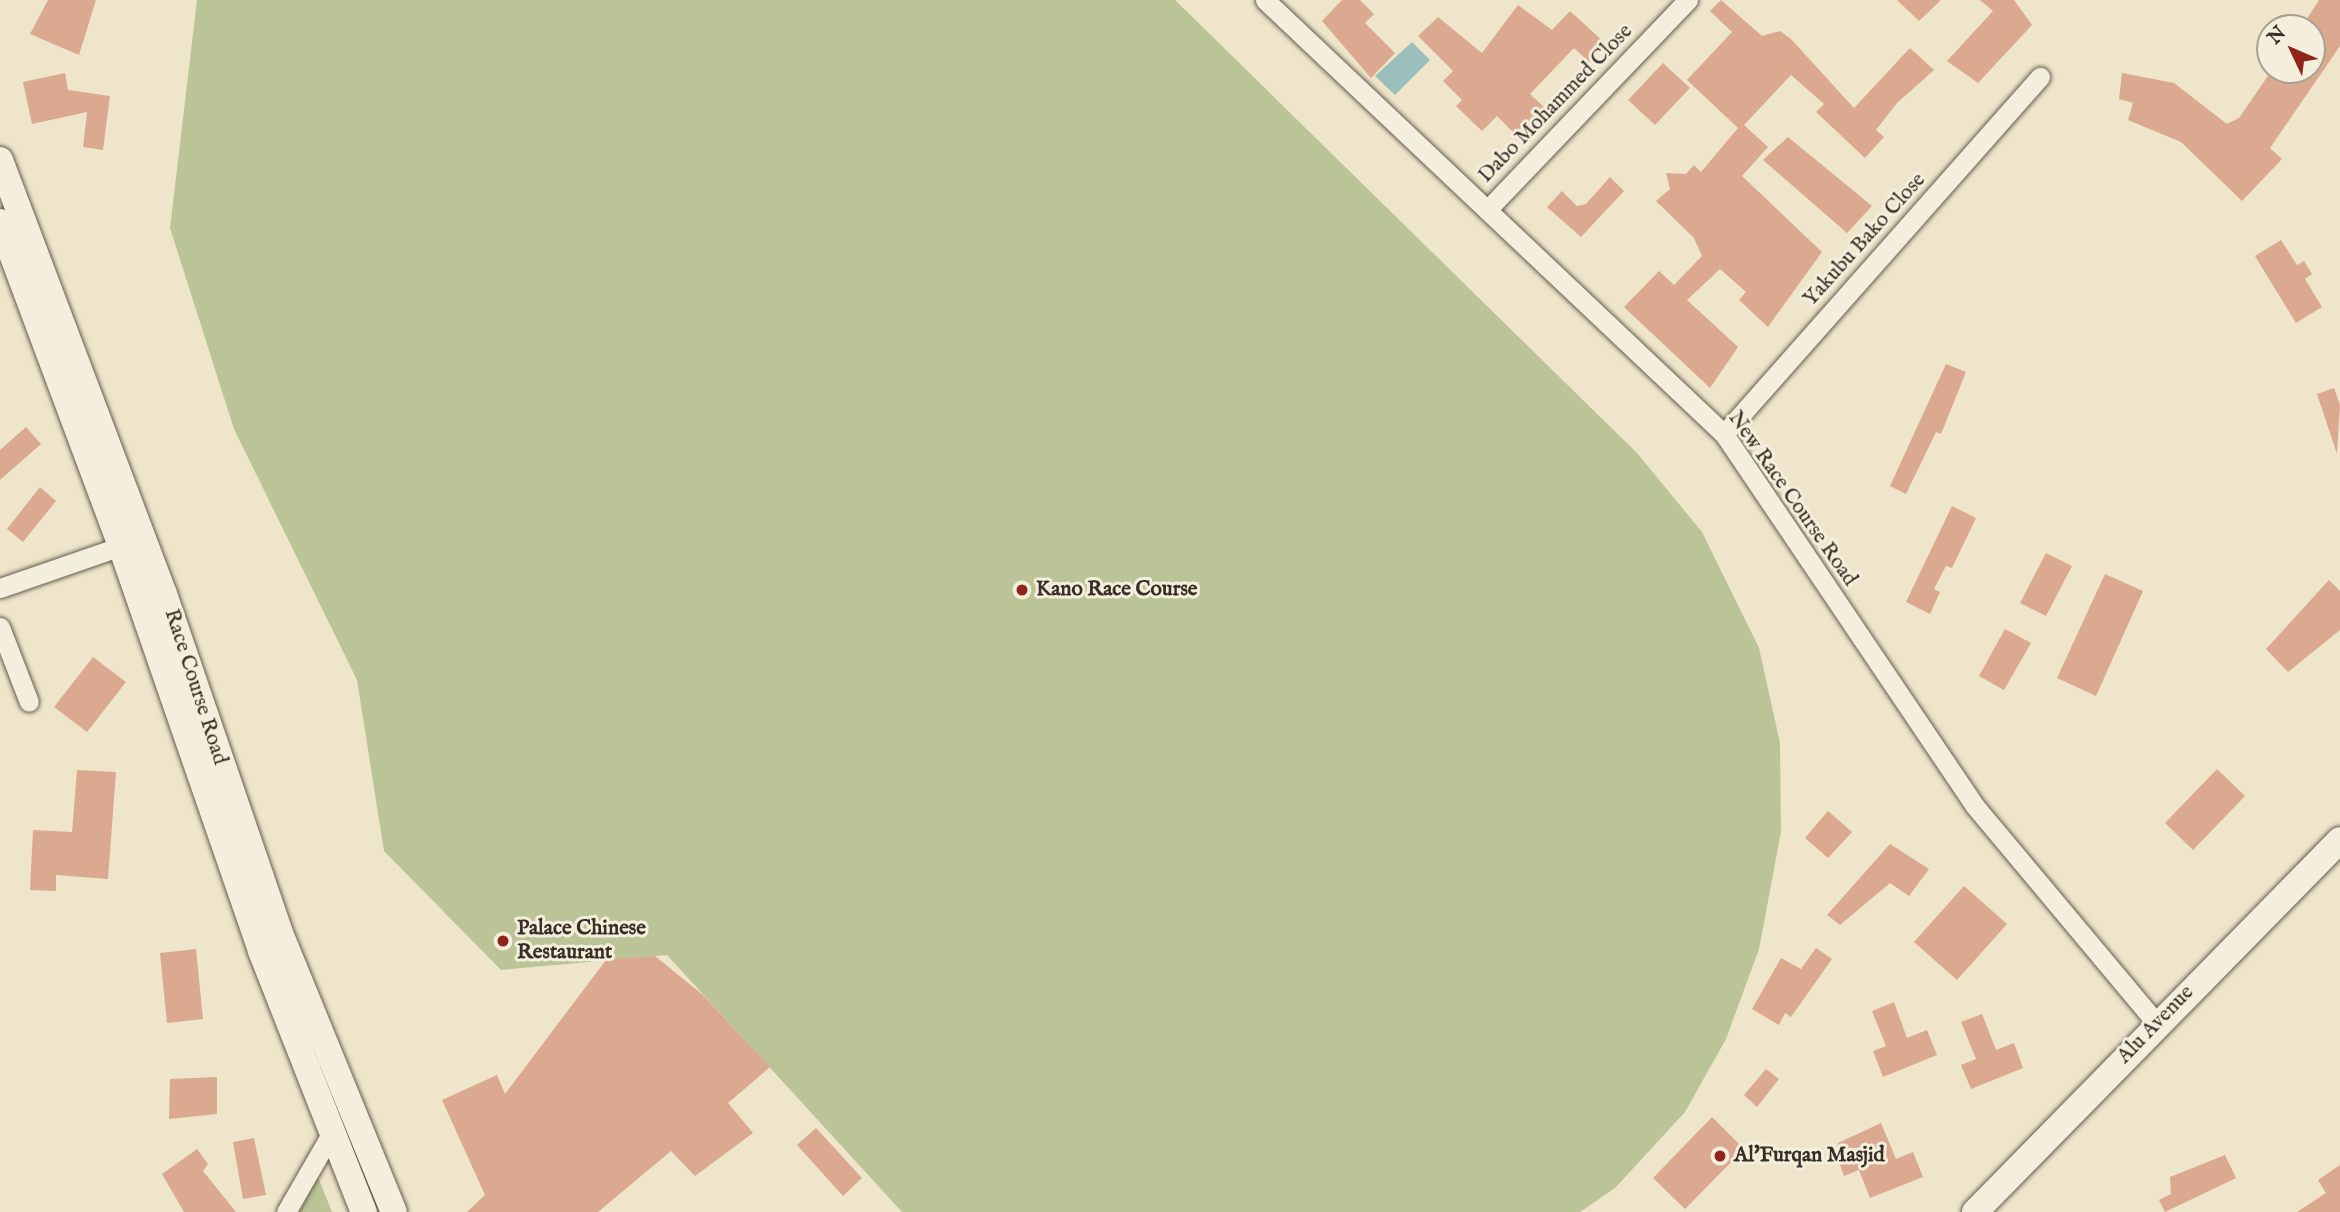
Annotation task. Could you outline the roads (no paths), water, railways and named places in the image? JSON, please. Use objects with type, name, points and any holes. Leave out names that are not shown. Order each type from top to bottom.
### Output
[{"type":"street","name":"New Race Course Road","points":[[1265,0],[1724,434],[1974,805],[2157,1024]]},
{"type":"street","name":"Dabo Mohammed Close","points":[[1487,210],[1688,0]]},
{"type":"street","name":"Yakubu Bako Close","points":[[1724,434],[2040,77]]},
{"type":"street","name":"Race Course Road","points":[[0,160],[164,594],[280,933],[394,1212]]},
{"type":"street","name":"Race Course Road","points":[[0,222],[121,545],[331,1134],[364,1212]]},
{"type":"street","points":[[0,589],[121,545]]},
{"type":"street","points":[[0,627],[29,702]]},
{"type":"street","name":"Alu Avenue","points":[[1975,1212],[2340,840]]},
{"type":"street","points":[[286,1212],[331,1134]]},
{"type":"water","points":[[1412,42],[1430,60],[1395,95],[1375,76]]},
{"type":"place","name":"Kano Race Course","points":[[1022,590]]},
{"type":"place","name":"Palace Chinese Restaurant","points":[[503,941]]},
{"type":"place","name":"Al'Furqan Masjid","points":[[1720,1156]]}]
